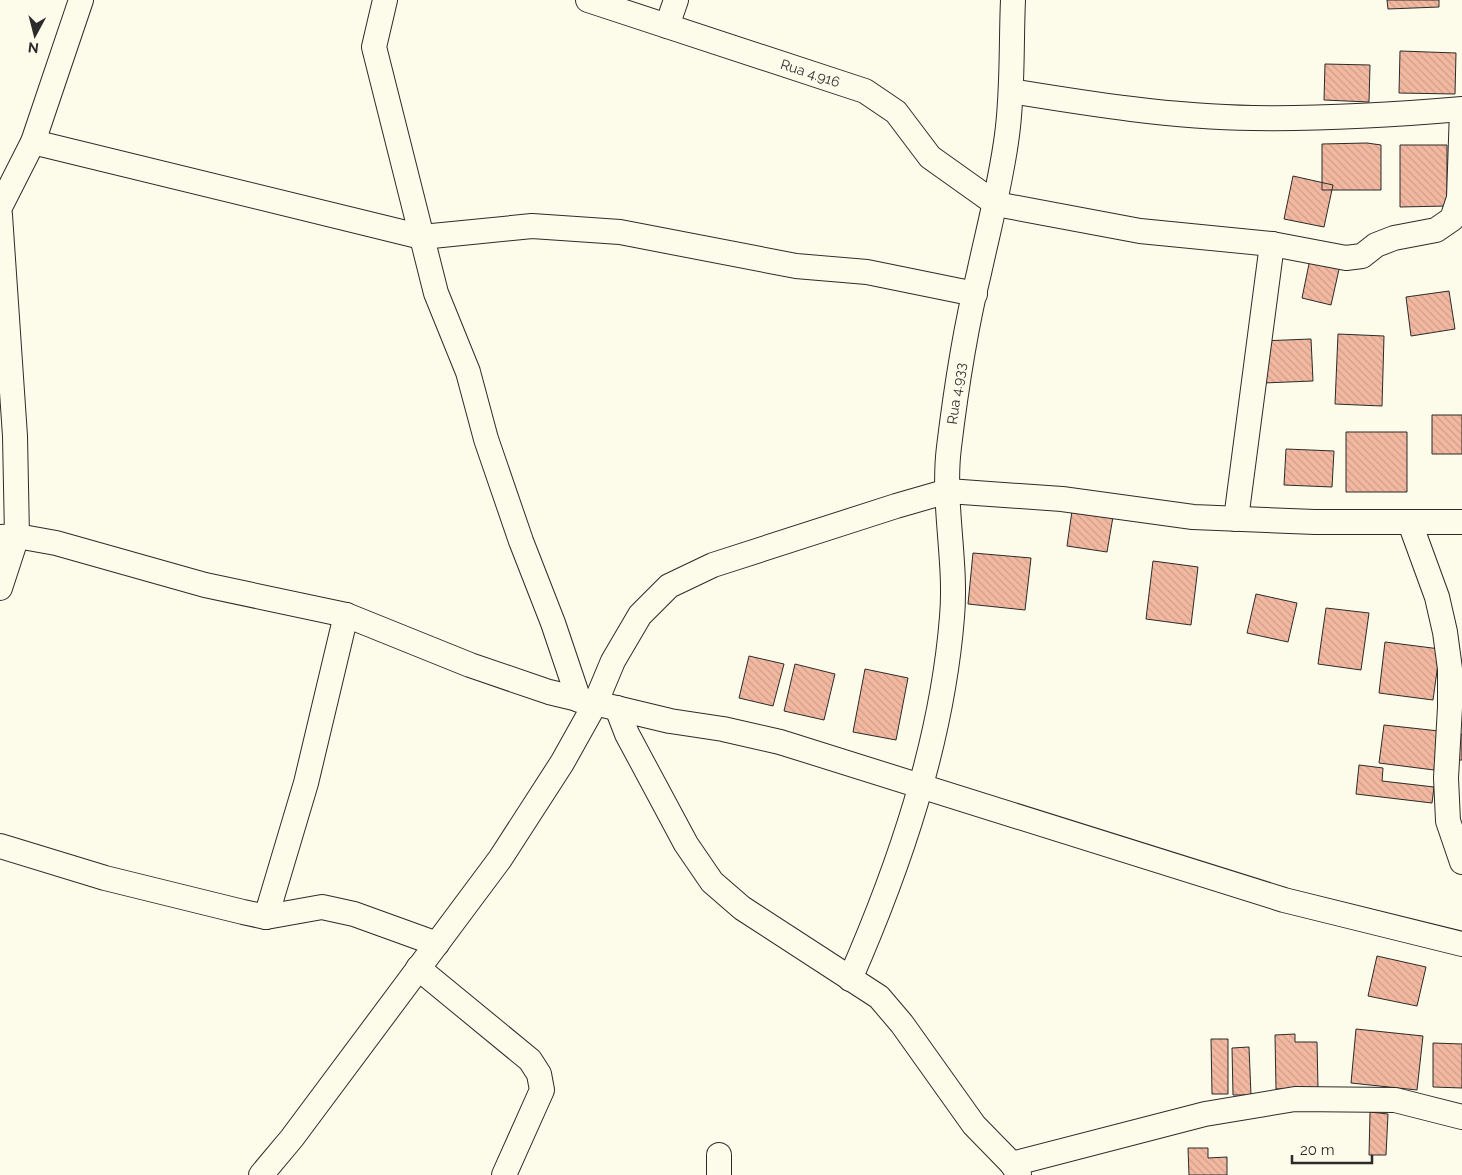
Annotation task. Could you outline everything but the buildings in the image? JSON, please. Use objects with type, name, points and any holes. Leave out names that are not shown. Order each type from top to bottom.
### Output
[{"type":"street","points":[[0,207],[9,169],[33,142],[81,0]]},
{"type":"street","points":[[385,0],[374,47],[436,293],[468,372],[489,448],[521,541],[554,623],[597,704],[627,734],[686,844],[712,882],[742,908],[878,997],[902,1024],[974,1125],[1015,1170],[1205,1114],[1295,1099],[1395,1100],[1462,1117]]},
{"type":"street","name":"Rua 4.916","points":[[588,0],[865,91],[896,112],[930,157],[996,204]]},
{"type":"street","points":[[667,26],[676,0]]},
{"type":"street","name":"Rua 4.933","points":[[850,978],[881,908],[919,786],[940,708],[952,616],[952,547],[948,491],[948,450],[975,294],[996,204],[1011,91],[1014,0]]},
{"type":"street","points":[[996,204],[1140,231],[1272,244],[1346,258],[1362,256],[1376,245],[1394,238],[1436,230],[1452,219],[1461,198],[1462,110],[1388,116],[1252,118],[1130,110],[1011,91]]},
{"type":"street","points":[[33,142],[422,237],[532,226],[620,232],[796,266],[867,272],[975,294]]},
{"type":"street","points":[[0,215],[15,436],[8,536],[0,588]]},
{"type":"street","points":[[1236,520],[1272,244]]},
{"type":"street","points":[[261,1175],[292,1138],[500,859],[597,704],[613,661],[640,615],[669,586],[723,562],[948,491],[1062,498],[1193,517],[1236,520],[1462,522]]},
{"type":"street","points":[[1410,523],[1437,597],[1445,632],[1450,697],[1446,778],[1448,821],[1462,862]]},
{"type":"street","points":[[8,536],[56,543],[205,585],[346,615],[470,665],[549,692],[597,704],[780,742],[1284,900],[1462,944]]},
{"type":"street","points":[[266,917],[306,783],[346,615]]},
{"type":"street","points":[[0,846],[105,878],[266,917],[322,908],[354,914],[437,944]]},
{"type":"street","points":[[418,968],[530,1060],[539,1074],[542,1090],[504,1175]]}]
